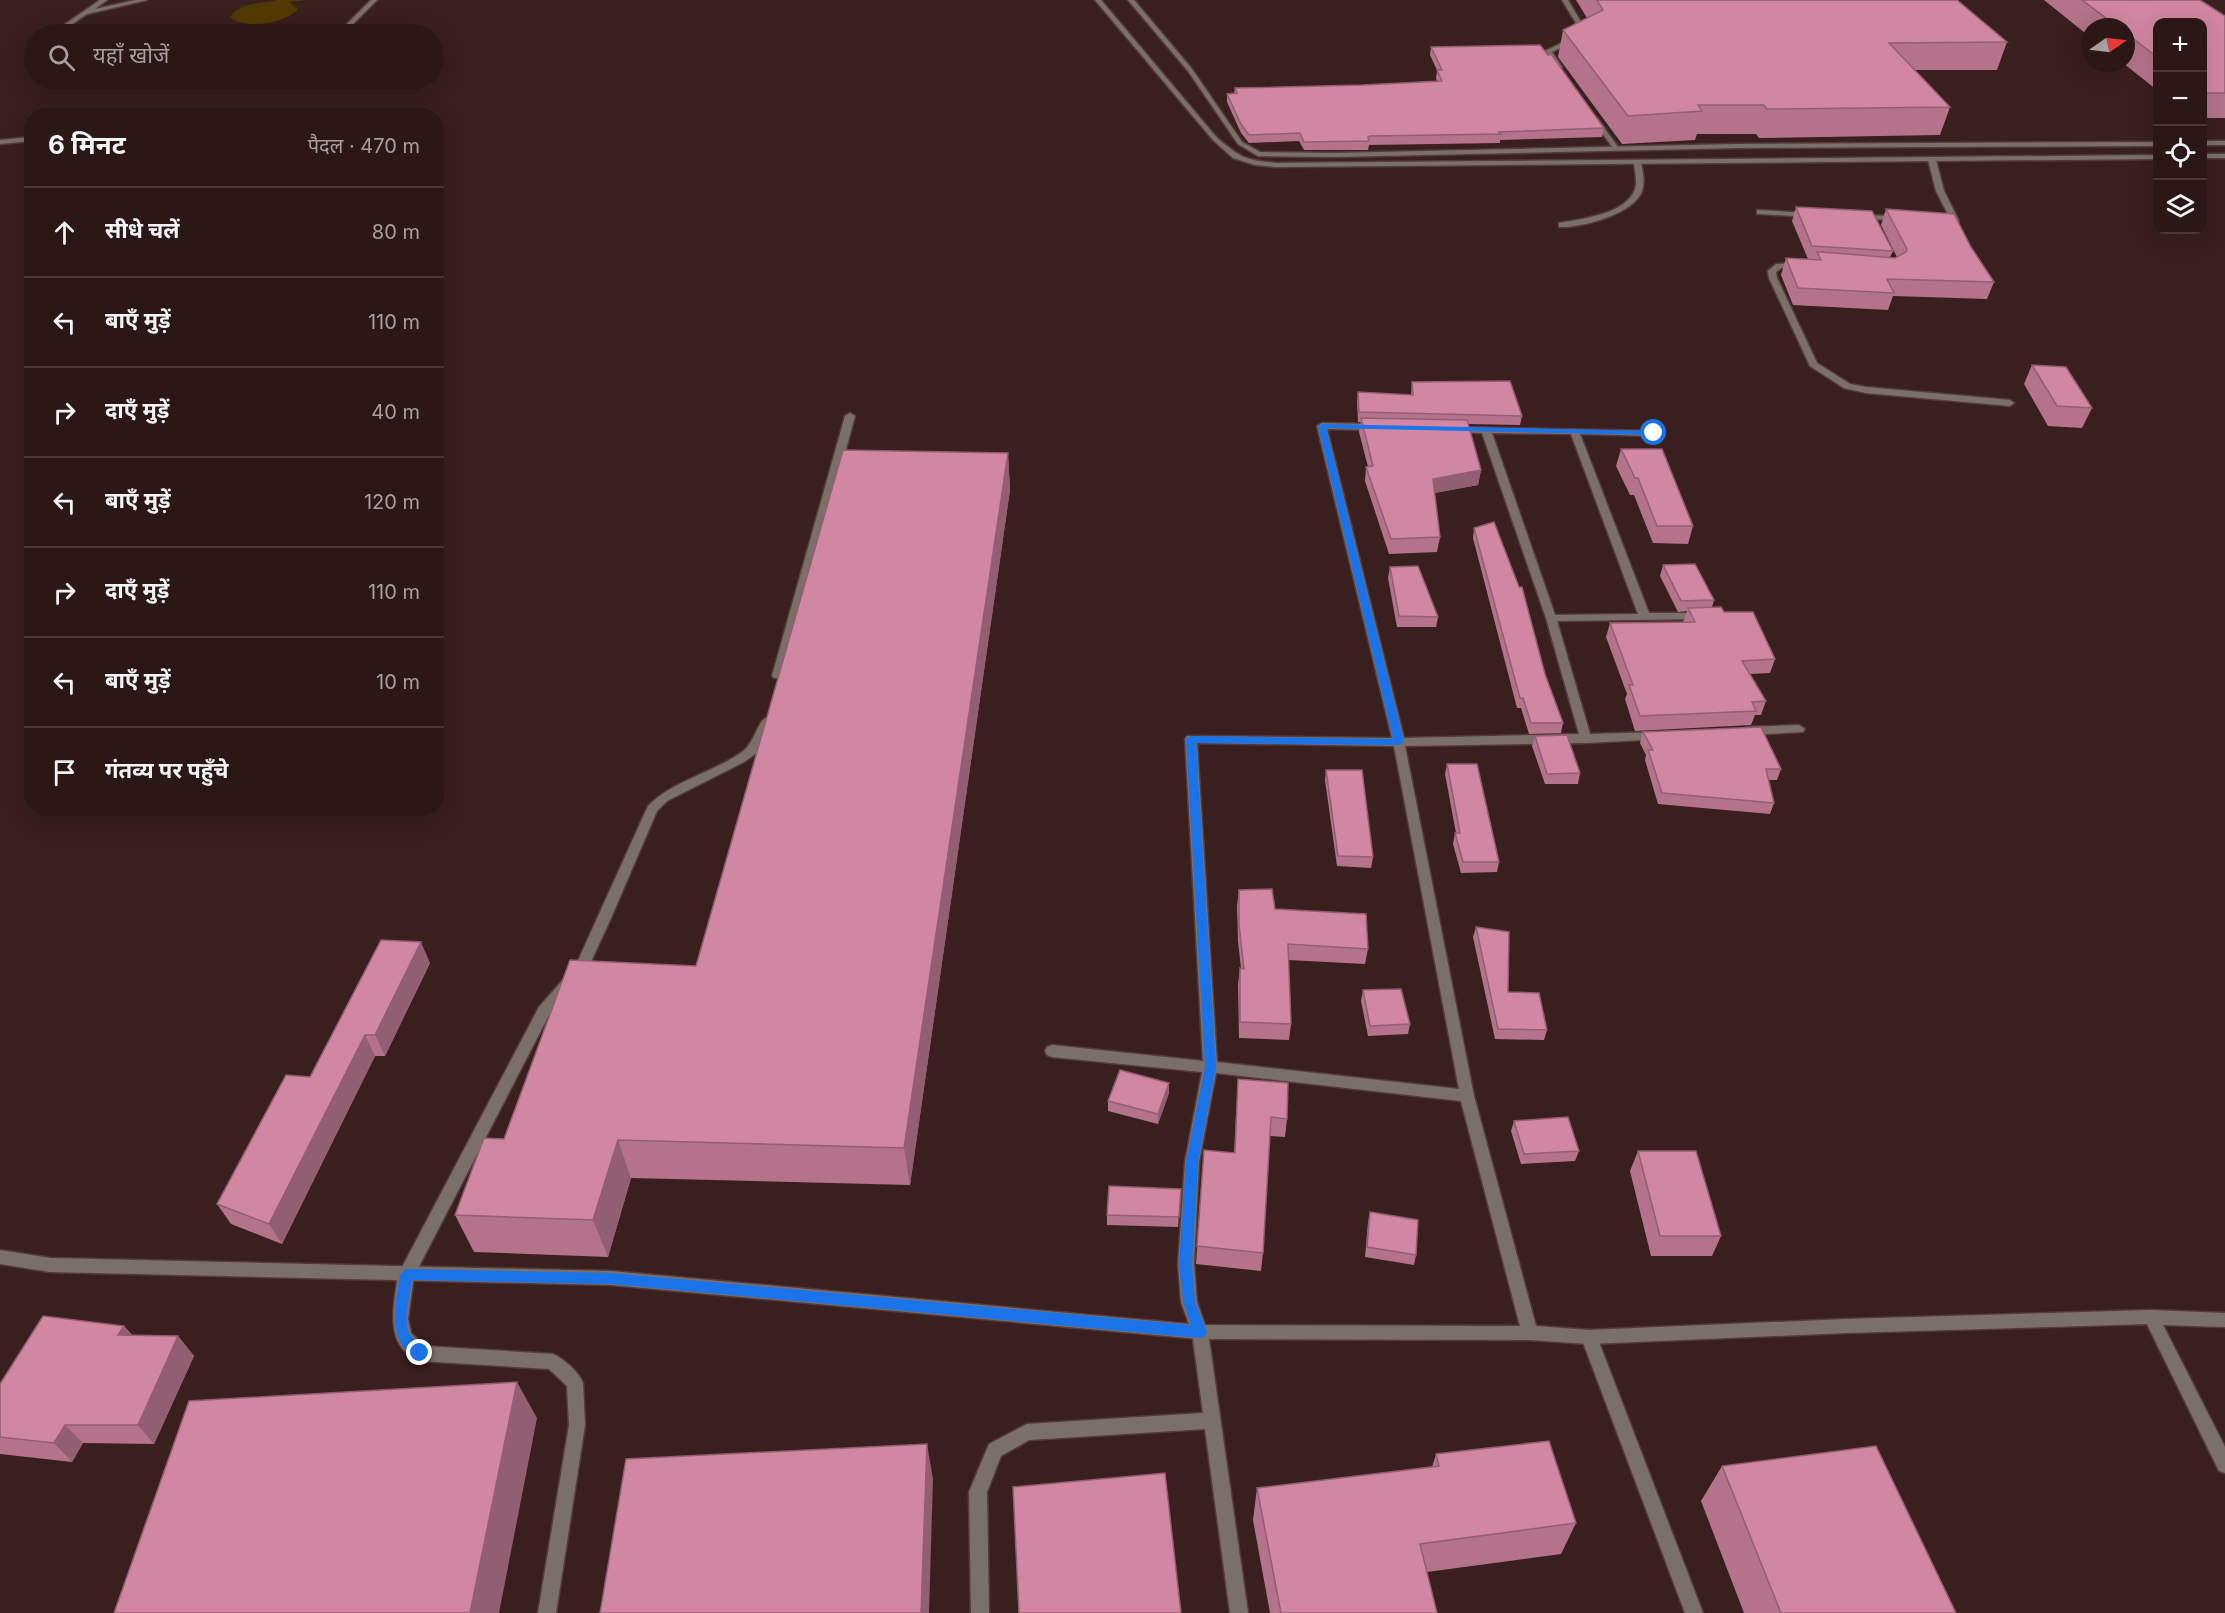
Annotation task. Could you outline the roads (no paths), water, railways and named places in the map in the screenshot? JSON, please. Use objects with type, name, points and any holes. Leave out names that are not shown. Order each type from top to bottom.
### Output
[{"type":"street","points":[[69,24],[104,0]]},
{"type":"street","points":[[85,13],[144,0]]},
{"type":"street","points":[[350,24],[374,0]]},
{"type":"street","points":[[1098,0],[1192,114],[1234,157],[1255,163],[1276,165],[1637,163],[2153,157]]},
{"type":"street","points":[[1131,0],[1190,70],[1240,143],[1258,154],[1335,155],[1615,147],[2153,144]]},
{"type":"street","points":[[1561,71],[1548,51],[1585,34],[1565,0]]},
{"type":"street","points":[[1588,109],[1615,147]]},
{"type":"street","points":[[0,142],[24,140]]},
{"type":"street","points":[[2207,143],[2225,142]]},
{"type":"street","points":[[1737,146],[1750,162]]},
{"type":"street","points":[[2207,156],[2225,156]]},
{"type":"street","points":[[1932,160],[1940,191],[1955,220],[1934,220]]},
{"type":"street","points":[[1562,225],[1606,215],[1621,209],[1634,199],[1640,187],[1637,163]]},
{"type":"street","points":[[1760,213],[1815,215]]},
{"type":"street","points":[[1848,216],[1913,219]]},
{"type":"street","points":[[1870,217],[1875,227]]},
{"type":"street","points":[[1807,266],[1779,266],[1772,271],[1813,364],[1827,375],[1847,386],[1866,390],[2010,403]]},
{"type":"street","points":[[775,689],[849,416]]},
{"type":"street","points":[[1381,427],[1322,426],[1399,742],[1467,1096],[1530,1333]]},
{"type":"street","points":[[1440,429],[1654,433]]},
{"type":"street","points":[[1486,430],[1551,618],[1586,739]]},
{"type":"street","points":[[1575,433],[1645,618]]},
{"type":"street","points":[[1551,618],[1710,615]]},
{"type":"street","points":[[547,1613],[577,1425],[575,1383],[554,1362],[420,1353],[404,1338],[400,1319],[406,1275],[544,1011],[581,968],[652,809],[663,798],[740,759],[754,748],[762,734],[769,712]]},
{"type":"street","points":[[1740,732],[1799,729]]},
{"type":"street","points":[[1239,1613],[1200,1332],[1189,1302],[1186,1264],[1192,1162],[1210,1067],[1191,739],[1399,742],[1586,739],[1669,735]]},
{"type":"street","points":[[1052,1051],[1467,1096]]},
{"type":"street","points":[[0,1257],[50,1265],[611,1278],[1200,1332],[1530,1333],[1589,1337],[1846,1326],[2151,1317],[2225,1320]]},
{"type":"street","points":[[2151,1317],[2225,1465]]},
{"type":"street","points":[[1589,1337],[1694,1613]]},
{"type":"street","points":[[980,1613],[978,1492],[995,1450],[1027,1432],[1212,1420]]}]
